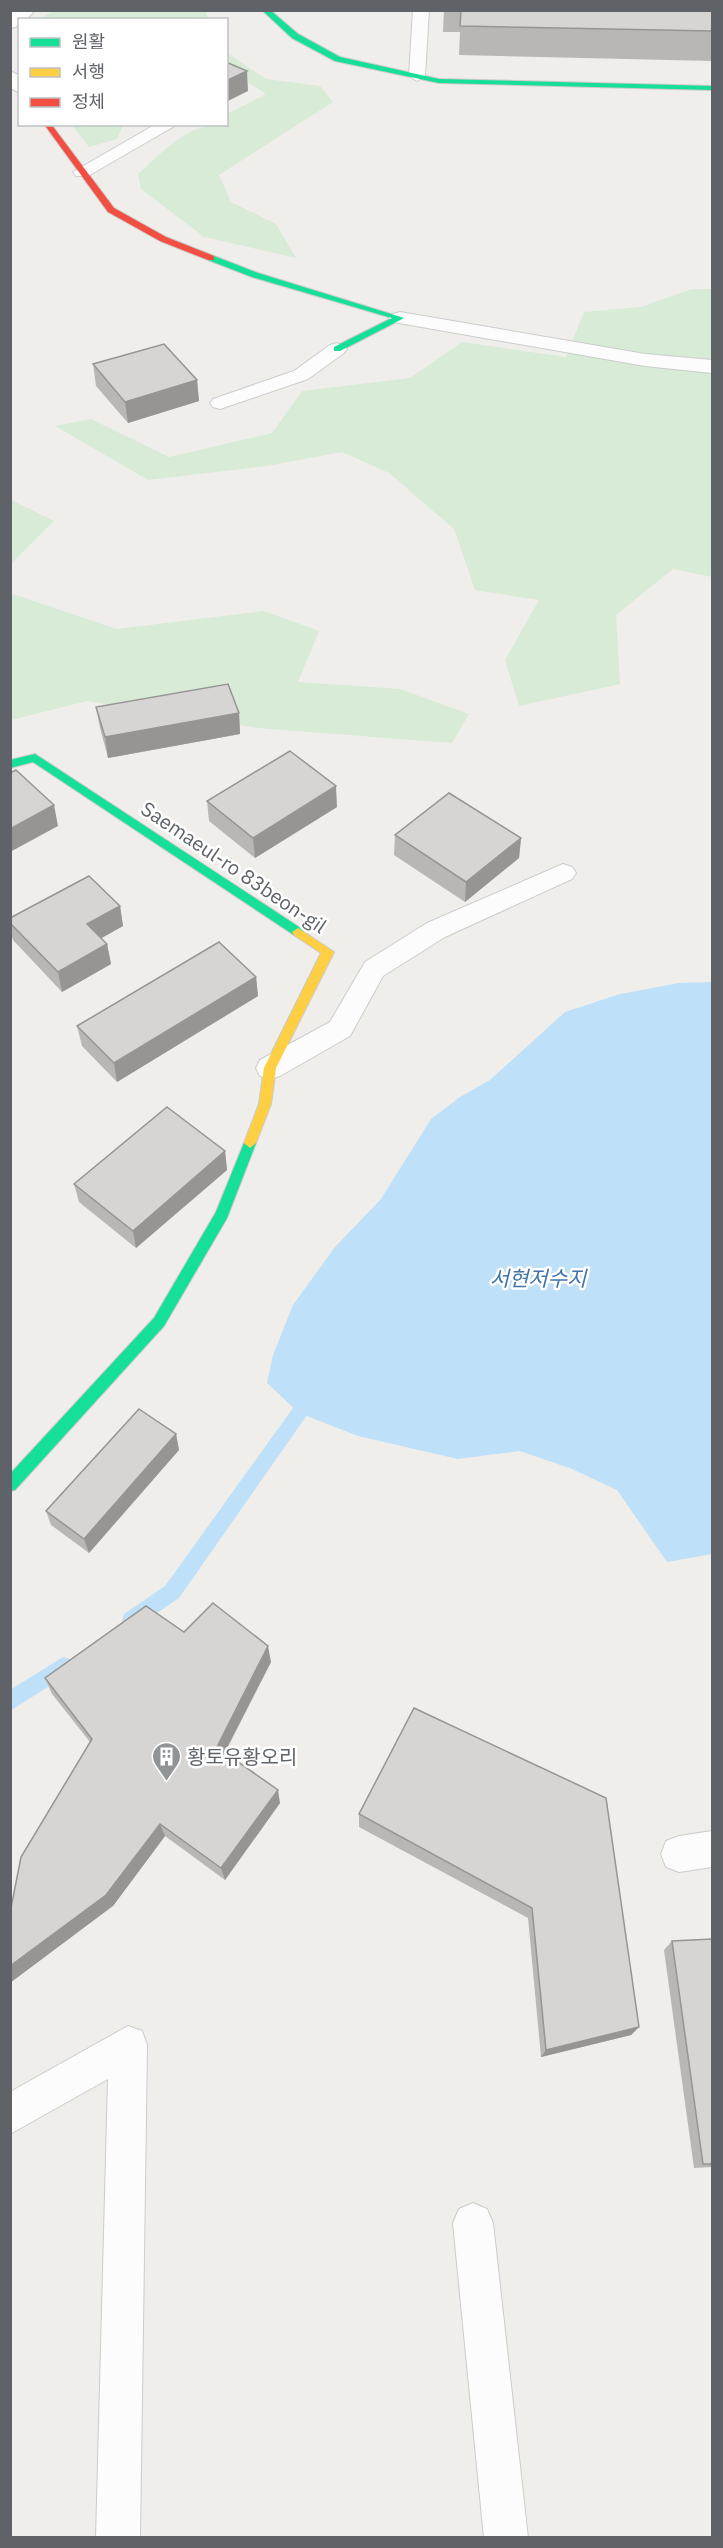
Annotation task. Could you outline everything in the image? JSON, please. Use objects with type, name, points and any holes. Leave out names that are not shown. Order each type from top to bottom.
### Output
[{"type":"street","points":[[10,23],[27,10]]},
{"type":"street","points":[[265,10],[295,36],[338,58],[439,81],[712,88]]},
{"type":"street","points":[[48,126],[111,210],[163,239],[255,275],[400,318],[645,360],[712,367]]},
{"type":"street","points":[[337,349],[400,318]]},
{"type":"street","name":"Saemaeul-ro 83beon-gil","points":[[10,764],[35,758],[328,952],[270,1068],[265,1104],[222,1215],[159,1322],[10,1485]]},
{"type":"lane","points":[[417,76],[421,10]]},
{"type":"lane","points":[[82,172],[166,126]]},
{"type":"lane","points":[[220,403],[301,375],[337,349]]},
{"type":"lane","points":[[270,1068],[340,1029],[374,969],[436,930],[563,873]]},
{"type":"lane","points":[[10,2114],[128,2045],[118,2538]]},
{"type":"lane","points":[[473,2223],[506,2538]]},
{"type":"green space","points":[[55,10],[206,11],[208,18],[41,18]]},
{"type":"green space","points":[[228,54],[266,79],[320,86],[333,102],[219,175],[231,202],[276,224],[296,258],[204,237],[141,189],[138,174],[168,147],[188,133],[208,126],[228,126],[228,113],[266,94],[228,70]]},
{"type":"green space","points":[[73,126],[123,126],[117,139],[89,147]]},
{"type":"green space","points":[[692,289],[712,289],[712,577],[673,569],[616,615],[620,684],[519,706],[505,660],[539,600],[475,590],[454,529],[389,473],[342,452],[267,466],[148,480],[55,426],[91,419],[169,457],[272,433],[302,391],[410,378],[462,342],[566,357],[584,312],[641,307]]},
{"type":"green space","points":[[11,500],[54,521],[10,564]]},
{"type":"green space","points":[[10,593],[117,629],[264,611],[319,631],[298,682],[400,689],[469,714],[452,743],[258,728],[87,701],[11,720]]},
{"type":"water","name":"서현저수지","points":[[712,982],[712,1554],[667,1562],[617,1490],[572,1469],[520,1451],[458,1459],[358,1436],[299,1413],[267,1383],[273,1355],[293,1305],[335,1247],[381,1199],[431,1119],[460,1097],[490,1080],[565,1012],[620,994],[679,983]]},
{"type":"building","points":[[461,10],[712,10],[712,31],[460,26]]},
{"type":"building","points":[[228,63],[247,71],[228,80]]},
{"type":"building","points":[[164,344],[197,380],[125,402],[93,364]]},
{"type":"building","points":[[228,684],[239,713],[105,737],[96,707]]},
{"type":"building","points":[[290,751],[336,786],[253,838],[207,801]]},
{"type":"building","points":[[16,770],[54,805],[10,829],[10,773]]},
{"type":"building","points":[[449,793],[521,838],[466,882],[395,835]]},
{"type":"building","points":[[89,876],[120,906],[87,924],[107,944],[58,972],[10,923],[10,918]]},
{"type":"building","points":[[219,942],[256,977],[114,1063],[77,1026]]},
{"type":"building","points":[[167,1107],[225,1151],[133,1231],[74,1184]]},
{"type":"building","points":[[139,1409],[176,1434],[84,1539],[46,1511]]},
{"type":"building","name":"황토유황오리","points":[[213,1603],[268,1646],[217,1747],[278,1790],[221,1868],[160,1824],[106,1895],[10,1966],[10,1913],[21,1857],[92,1739],[45,1678],[146,1606],[184,1632]]},
{"type":"building","points":[[414,1708],[606,1798],[639,2027],[546,2050],[532,1908],[359,1814]]},
{"type":"building","points":[[712,1939],[712,2164],[703,2164],[672,1941]]},
{"type":"waterway","points":[[131,1620],[172,1592],[299,1413]]},
{"type":"waterway","points":[[10,1702],[63,1666]]},
{"type":"traffic: fast","points":[[265,10],[295,36],[338,59],[439,81],[712,88]]},
{"type":"traffic: fast","points":[[211,258],[255,275],[400,318],[337,349]]},
{"type":"traffic: fast","points":[[10,764],[35,758],[298,932]]},
{"type":"traffic: fast","points":[[10,1485],[159,1322],[222,1214],[250,1143]]},
{"type":"traffic: slow","points":[[250,1143],[265,1104],[270,1068],[328,952],[298,932]]},
{"type":"traffic: jam","points":[[48,126],[111,210],[163,239],[211,258]]},
{"type":"place","name":"황토유황오리","points":[[166,1782]]}]
